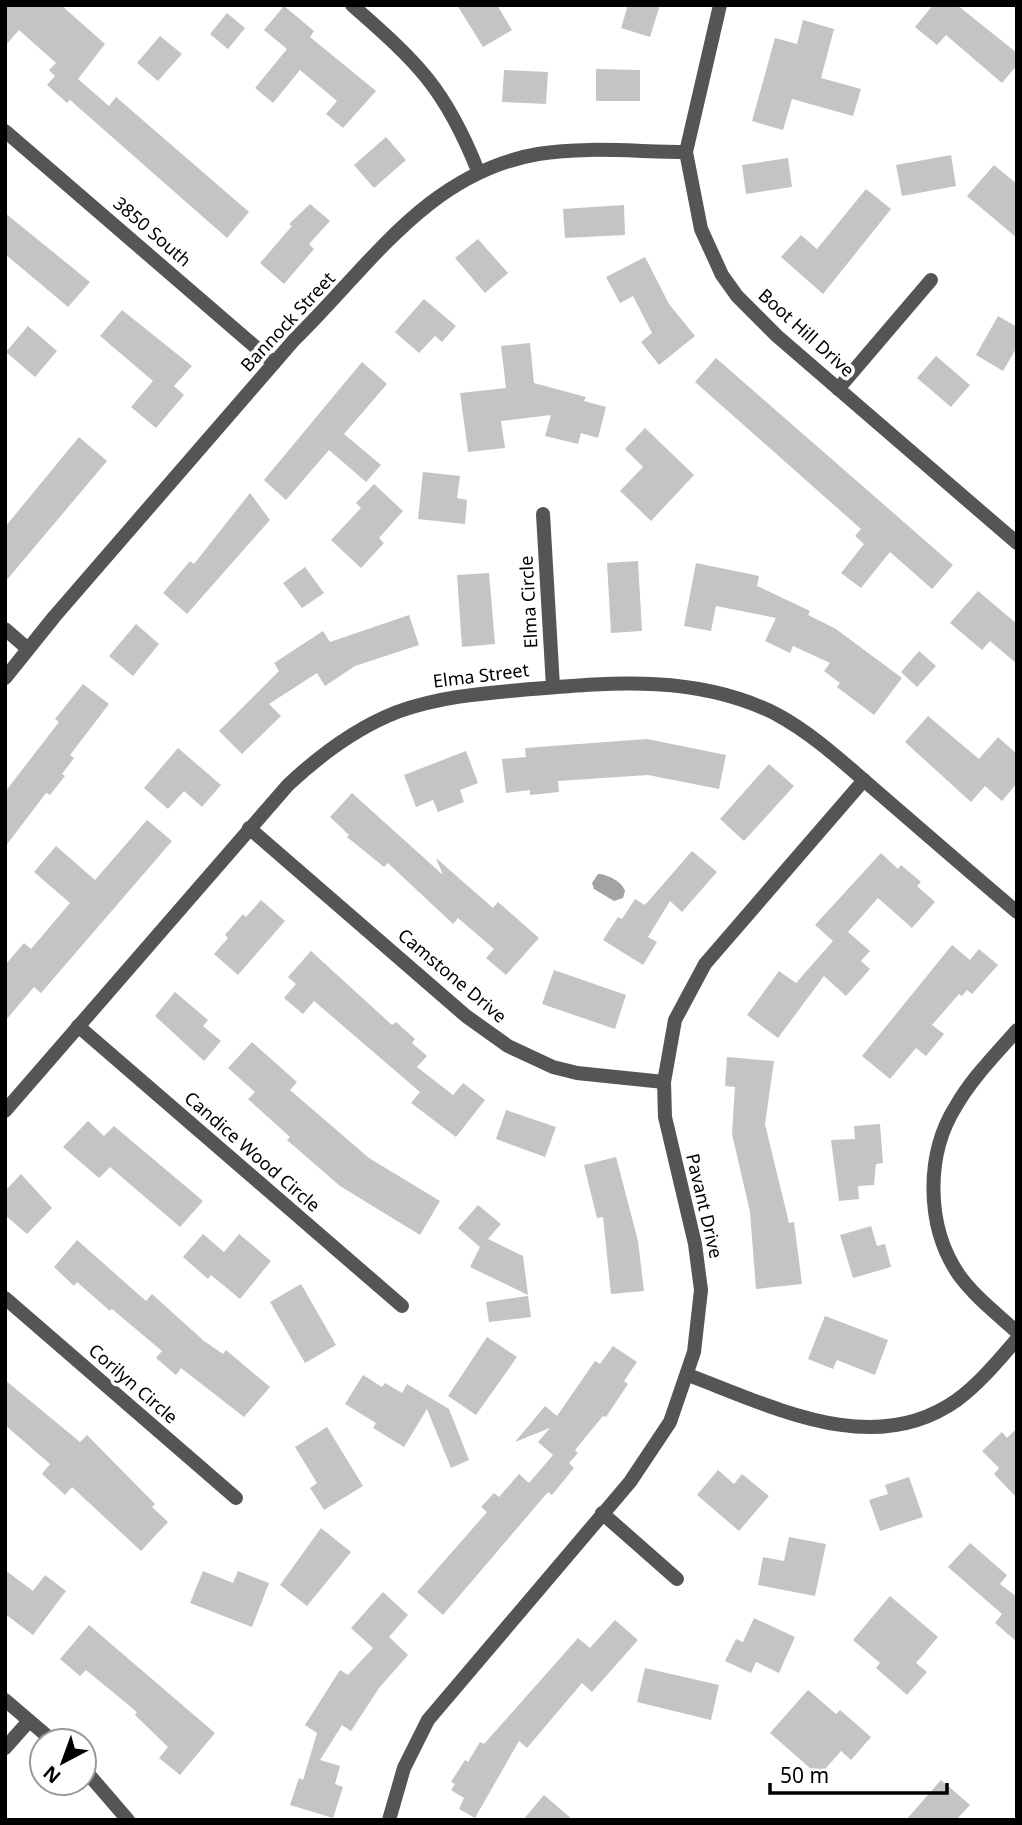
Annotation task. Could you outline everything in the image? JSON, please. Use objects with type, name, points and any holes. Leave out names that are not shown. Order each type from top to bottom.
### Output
[{"type":"street","points":[[352,5],[431,80],[457,120],[478,171]]},
{"type":"street","name":"Boot Hill Drive","points":[[720,5],[686,152],[701,229],[722,275],[756,317],[1017,543]]},
{"type":"street","name":"3850 South","points":[[5,131],[274,363]]},
{"type":"street","name":"Bannock Street","points":[[5,678],[274,363],[409,220],[451,186],[478,171],[520,158],[559,152],[686,152]]},
{"type":"street","points":[[838,389],[931,280]]},
{"type":"street","name":"Elma Circle","points":[[543,514],[553,687]]},
{"type":"street","points":[[5,629],[28,649]]},
{"type":"street","name":"Elma Street","points":[[5,1111],[249,828],[303,771],[380,719],[448,697],[641,682],[698,688],[726,695],[775,714],[796,726],[864,780],[1017,912]]},
{"type":"street","name":"Pavant Drive","points":[[389,1820],[404,1768],[428,1720],[658,1443],[688,1375],[698,1331],[699,1271],[665,1117],[664,1082],[675,1020],[694,981],[717,949],[864,780]]},
{"type":"street","name":"Camstone Drive","points":[[249,828],[466,1016],[508,1046],[553,1067],[577,1073],[664,1082]]},
{"type":"street","name":"Candice Wood Circle","points":[[78,1026],[402,1306]]},
{"type":"street","points":[[1017,1030],[954,1107],[943,1131],[934,1179],[938,1223],[950,1260],[974,1292],[1017,1332]]},
{"type":"street","name":"Corilyn Circle","points":[[5,1298],[236,1498]]},
{"type":"street","points":[[688,1375],[836,1427],[887,1427],[928,1416],[957,1400],[1017,1339]]},
{"type":"street","points":[[602,1513],[677,1579]]},
{"type":"street","points":[[5,1700],[36,1727]]},
{"type":"street","points":[[5,1748],[29,1721]]},
{"type":"street","points":[[98,1785],[128,1820]]},
{"type":"shaded area","points":[[598,874],[618,882],[625,891],[623,898],[614,901],[594,889],[592,883]]},
{"type":"building","points":[[5,5],[61,5],[105,44],[78,79],[109,106],[116,97],[249,212],[227,238],[70,100],[67,103],[47,85],[55,76],[49,70],[56,63],[19,30],[5,46]]},
{"type":"building","points":[[457,5],[497,5],[512,30],[483,47]]},
{"type":"building","points":[[628,5],[660,5],[650,37],[621,28]]},
{"type":"building","points":[[933,5],[957,5],[1017,53],[1017,65],[1002,83],[946,35],[937,45],[915,27]]},
{"type":"building","points":[[284,6],[314,31],[310,37],[376,91],[343,128],[326,114],[337,101],[300,70],[273,103],[255,88],[287,49],[264,30]]},
{"type":"building","points":[[227,13],[245,28],[228,49],[210,34]]},
{"type":"building","points":[[803,20],[834,29],[821,78],[861,89],[853,116],[792,99],[783,130],[752,121],[775,38],[797,44]]},
{"type":"building","points":[[160,36],[182,54],[158,81],[137,63]]},
{"type":"building","points":[[596,69],[640,70],[640,101],[596,101]]},
{"type":"building","points":[[504,70],[548,72],[546,104],[502,102]]},
{"type":"building","points":[[386,137],[406,160],[374,188],[354,165]]},
{"type":"building","points":[[951,155],[956,186],[902,196],[896,165]]},
{"type":"building","points":[[788,158],[792,187],[746,194],[742,165]]},
{"type":"building","points":[[994,165],[1017,184],[1017,238],[967,196]]},
{"type":"building","points":[[866,189],[891,209],[823,294],[781,257],[801,235],[817,249]]},
{"type":"building","points":[[310,204],[330,221],[309,244],[314,249],[284,284],[260,263],[292,226],[289,224]]},
{"type":"building","points":[[624,205],[625,235],[565,238],[563,209]]},
{"type":"building","points":[[5,213],[90,282],[68,307],[5,254]]},
{"type":"building","points":[[478,239],[508,273],[485,293],[455,258]]},
{"type":"building","points":[[645,257],[669,304],[695,336],[659,365],[641,342],[652,333],[633,296],[620,303],[606,277]]},
{"type":"building","points":[[424,299],[456,326],[442,342],[435,336],[419,353],[395,332]]},
{"type":"building","points":[[122,310],[192,366],[174,386],[184,395],[156,428],[131,407],[153,381],[100,336]]},
{"type":"building","points":[[998,316],[1017,327],[1017,347],[1003,371],[976,355]]},
{"type":"building","points":[[28,326],[57,351],[35,377],[6,352]]},
{"type":"building","points":[[530,343],[534,383],[586,397],[584,401],[606,407],[598,438],[581,433],[578,444],[545,436],[551,415],[501,421],[505,448],[468,452],[460,393],[506,388],[501,346]]},
{"type":"building","points":[[936,356],[970,385],[951,407],[917,378]]},
{"type":"building","points":[[716,358],[953,565],[932,589],[890,552],[861,588],[841,573],[864,544],[855,536],[861,529],[695,382]]},
{"type":"building","points":[[362,362],[387,384],[344,434],[381,465],[366,482],[329,450],[286,500],[264,480]]},
{"type":"building","points":[[645,428],[694,475],[651,521],[620,491],[643,467],[625,449]]},
{"type":"building","points":[[79,437],[107,461],[5,582],[5,527]]},
{"type":"building","points":[[423,472],[460,476],[457,498],[467,500],[465,524],[418,519]]},
{"type":"building","points":[[374,484],[403,511],[379,538],[384,543],[361,568],[331,540],[361,508],[356,503]]},
{"type":"building","points":[[250,493],[270,520],[187,614],[163,593],[190,561],[194,564]]},
{"type":"building","points":[[638,561],[642,631],[611,633],[607,563]]},
{"type":"building","points":[[696,563],[759,576],[757,586],[810,611],[808,615],[836,629],[902,678],[874,715],[837,687],[840,683],[824,671],[830,663],[793,646],[790,653],[765,641],[776,618],[716,606],[711,631],[684,626]]},
{"type":"building","points":[[305,567],[324,593],[302,608],[283,583]]},
{"type":"building","points":[[489,573],[495,644],[462,647],[457,575]]},
{"type":"building","points":[[978,591],[1017,624],[1017,664],[990,641],[982,650],[950,623]]},
{"type":"building","points":[[409,615],[419,645],[355,666],[325,686],[317,673],[269,704],[281,716],[242,754],[219,731],[279,671],[274,663],[323,631],[330,642]]},
{"type":"building","points":[[136,624],[159,644],[133,676],[109,656]]},
{"type":"building","points":[[919,651],[936,666],[917,687],[901,672]]},
{"type":"building","points":[[83,684],[109,704],[70,755],[74,758],[62,774],[65,776],[50,795],[46,793],[5,847],[5,792],[59,722],[55,719]]},
{"type":"building","points":[[928,716],[979,759],[998,737],[1017,754],[1017,783],[1002,801],[985,786],[971,802],[905,742]]},
{"type":"building","points":[[647,739],[726,755],[719,789],[648,775],[558,781],[559,792],[530,795],[530,790],[506,793],[502,759],[526,757],[525,748]]},
{"type":"building","points":[[178,748],[221,785],[202,807],[184,791],[168,809],[144,788]]},
{"type":"building","points":[[466,751],[478,783],[460,790],[464,802],[438,812],[433,800],[416,807],[404,775]]},
{"type":"building","points":[[769,764],[794,786],[744,841],[720,819]]},
{"type":"building","points":[[352,793],[443,875],[436,858],[493,908],[498,902],[539,938],[506,975],[486,958],[494,949],[458,918],[453,924],[388,863],[384,867],[347,837],[349,835],[330,817]]},
{"type":"building","points":[[147,820],[172,841],[41,993],[34,987],[5,1021],[5,965],[24,943],[31,949],[70,903],[34,872],[56,846],[95,880]]},
{"type":"building","points":[[692,851],[717,872],[682,912],[670,901],[648,937],[657,942],[643,965],[603,940],[618,917],[622,919],[635,899],[645,905]]},
{"type":"building","points":[[881,853],[898,869],[901,865],[921,882],[917,886],[935,902],[912,928],[878,898],[848,932],[870,951],[861,961],[870,969],[846,996],[824,976],[778,1038],[747,1015],[779,971],[796,983],[833,941],[815,925]]},
{"type":"building","points":[[261,900],[285,921],[238,975],[214,954],[228,938],[225,935],[243,914],[246,917]]},
{"type":"building","points":[[952,945],[970,960],[979,949],[998,965],[972,994],[967,990],[962,996],[959,994],[932,1025],[944,1034],[926,1056],[916,1048],[890,1079],[862,1056]]},
{"type":"building","points":[[311,951],[392,1025],[396,1022],[415,1039],[412,1043],[427,1056],[417,1067],[453,1095],[463,1083],[485,1100],[456,1137],[411,1103],[420,1092],[314,1001],[303,1014],[284,998],[296,984],[288,977]]},
{"type":"building","points":[[554,970],[626,995],[615,1029],[542,1004]]},
{"type":"building","points":[[175,992],[208,1020],[203,1026],[221,1041],[204,1061],[155,1016]]},
{"type":"building","points":[[252,1042],[297,1082],[290,1090],[369,1158],[440,1201],[420,1235],[340,1186],[287,1140],[290,1137],[248,1099],[255,1092],[228,1068]]},
{"type":"building","points":[[727,1057],[774,1061],[765,1124],[789,1223],[794,1222],[802,1284],[756,1289],[750,1212],[732,1134],[735,1087],[725,1086]]},
{"type":"building","points":[[506,1110],[556,1127],[545,1157],[496,1139]]},
{"type":"building","points":[[88,1121],[104,1136],[114,1126],[203,1201],[180,1227],[110,1167],[99,1178],[63,1147]]},
{"type":"building","points":[[880,1124],[883,1163],[876,1164],[874,1185],[858,1186],[859,1199],[839,1201],[831,1140],[855,1139],[854,1126]]},
{"type":"building","points":[[616,1157],[638,1241],[644,1291],[611,1294],[603,1217],[597,1218],[584,1165]]},
{"type":"building","points":[[21,1174],[52,1208],[27,1234],[5,1215],[5,1191]]},
{"type":"building","points":[[478,1205],[501,1224],[488,1239],[523,1256],[528,1295],[470,1267],[480,1247],[458,1228]]},
{"type":"building","points":[[871,1226],[877,1246],[885,1244],[891,1267],[853,1278],[840,1235]]},
{"type":"building","points":[[203,1234],[224,1252],[239,1234],[271,1261],[240,1299],[211,1275],[208,1279],[183,1257]]},
{"type":"building","points":[[77,1240],[146,1301],[152,1294],[204,1341],[223,1354],[226,1350],[270,1387],[244,1417],[181,1368],[176,1375],[156,1358],[162,1351],[77,1282],[74,1286],[54,1267]]},
{"type":"building","points":[[301,1284],[336,1345],[305,1363],[270,1302]]},
{"type":"building","points":[[528,1296],[531,1317],[489,1322],[486,1302]]},
{"type":"building","points":[[825,1316],[888,1340],[875,1375],[837,1360],[833,1369],[808,1359]]},
{"type":"building","points":[[487,1337],[517,1357],[476,1415],[448,1396]]},
{"type":"building","points":[[613,1346],[637,1362],[624,1381],[628,1384],[606,1417],[603,1416],[575,1450],[578,1453],[569,1463],[574,1468],[552,1495],[548,1492],[443,1615],[417,1592],[487,1512],[481,1507],[494,1493],[499,1497],[519,1474],[529,1483],[553,1455],[538,1442],[550,1428],[515,1442],[545,1406],[557,1416],[595,1361],[600,1364]]},
{"type":"building","points":[[363,1375],[382,1387],[385,1383],[402,1393],[407,1384],[449,1409],[469,1460],[451,1468],[427,1409],[404,1447],[373,1428],[376,1423],[345,1404]]},
{"type":"building","points":[[5,1380],[80,1442],[87,1435],[155,1504],[152,1507],[168,1522],[141,1551],[72,1487],[65,1495],[42,1474],[50,1464],[5,1425]]},
{"type":"building","points":[[327,1427],[363,1486],[324,1510],[310,1488],[317,1483],[295,1447]]},
{"type":"building","points":[[1017,1428],[1017,1498],[994,1474],[999,1468],[982,1451],[1002,1432],[1007,1438]]},
{"type":"building","points":[[718,1470],[734,1484],[742,1474],[769,1496],[739,1531],[697,1495]]},
{"type":"building","points":[[909,1477],[923,1517],[880,1531],[869,1500],[888,1494],[885,1485]]},
{"type":"building","points":[[321,1528],[351,1552],[307,1606],[280,1585]]},
{"type":"building","points":[[789,1537],[826,1544],[815,1596],[758,1585],[763,1557],[784,1561]]},
{"type":"building","points":[[970,1543],[1007,1575],[1000,1584],[1017,1597],[1017,1642],[995,1623],[1002,1614],[948,1567]]},
{"type":"building","points":[[5,1570],[33,1591],[45,1575],[66,1591],[33,1635],[5,1614]]},
{"type":"building","points":[[203,1571],[233,1583],[238,1571],[269,1583],[252,1627],[190,1603]]},
{"type":"building","points":[[383,1592],[408,1615],[389,1637],[408,1655],[379,1688],[351,1731],[342,1725],[320,1760],[340,1766],[335,1784],[343,1787],[333,1818],[290,1805],[299,1778],[303,1780],[317,1733],[305,1725],[340,1670],[348,1675],[373,1648],[351,1628]]},
{"type":"building","points":[[890,1596],[938,1637],[916,1663],[927,1672],[907,1695],[876,1668],[880,1663],[853,1640]]},
{"type":"building","points":[[754,1618],[795,1637],[779,1673],[756,1662],[751,1673],[725,1661],[736,1639],[743,1642]]},
{"type":"building","points":[[615,1620],[638,1640],[592,1692],[582,1683],[527,1748],[519,1741],[475,1818],[459,1809],[464,1798],[451,1790],[455,1784],[451,1782],[465,1760],[468,1762],[480,1742],[484,1744],[578,1638],[590,1648]]},
{"type":"building","points":[[89,1625],[215,1733],[180,1775],[159,1758],[168,1747],[135,1715],[137,1712],[86,1670],[80,1676],[60,1659]]},
{"type":"building","points":[[645,1668],[719,1685],[711,1720],[637,1702]]},
{"type":"building","points":[[808,1690],[836,1714],[840,1710],[871,1737],[851,1760],[841,1751],[819,1776],[770,1733]]},
{"type":"building","points":[[941,1780],[970,1805],[956,1820],[906,1820]]},
{"type":"building","points":[[544,1795],[573,1820],[523,1820]]}]
